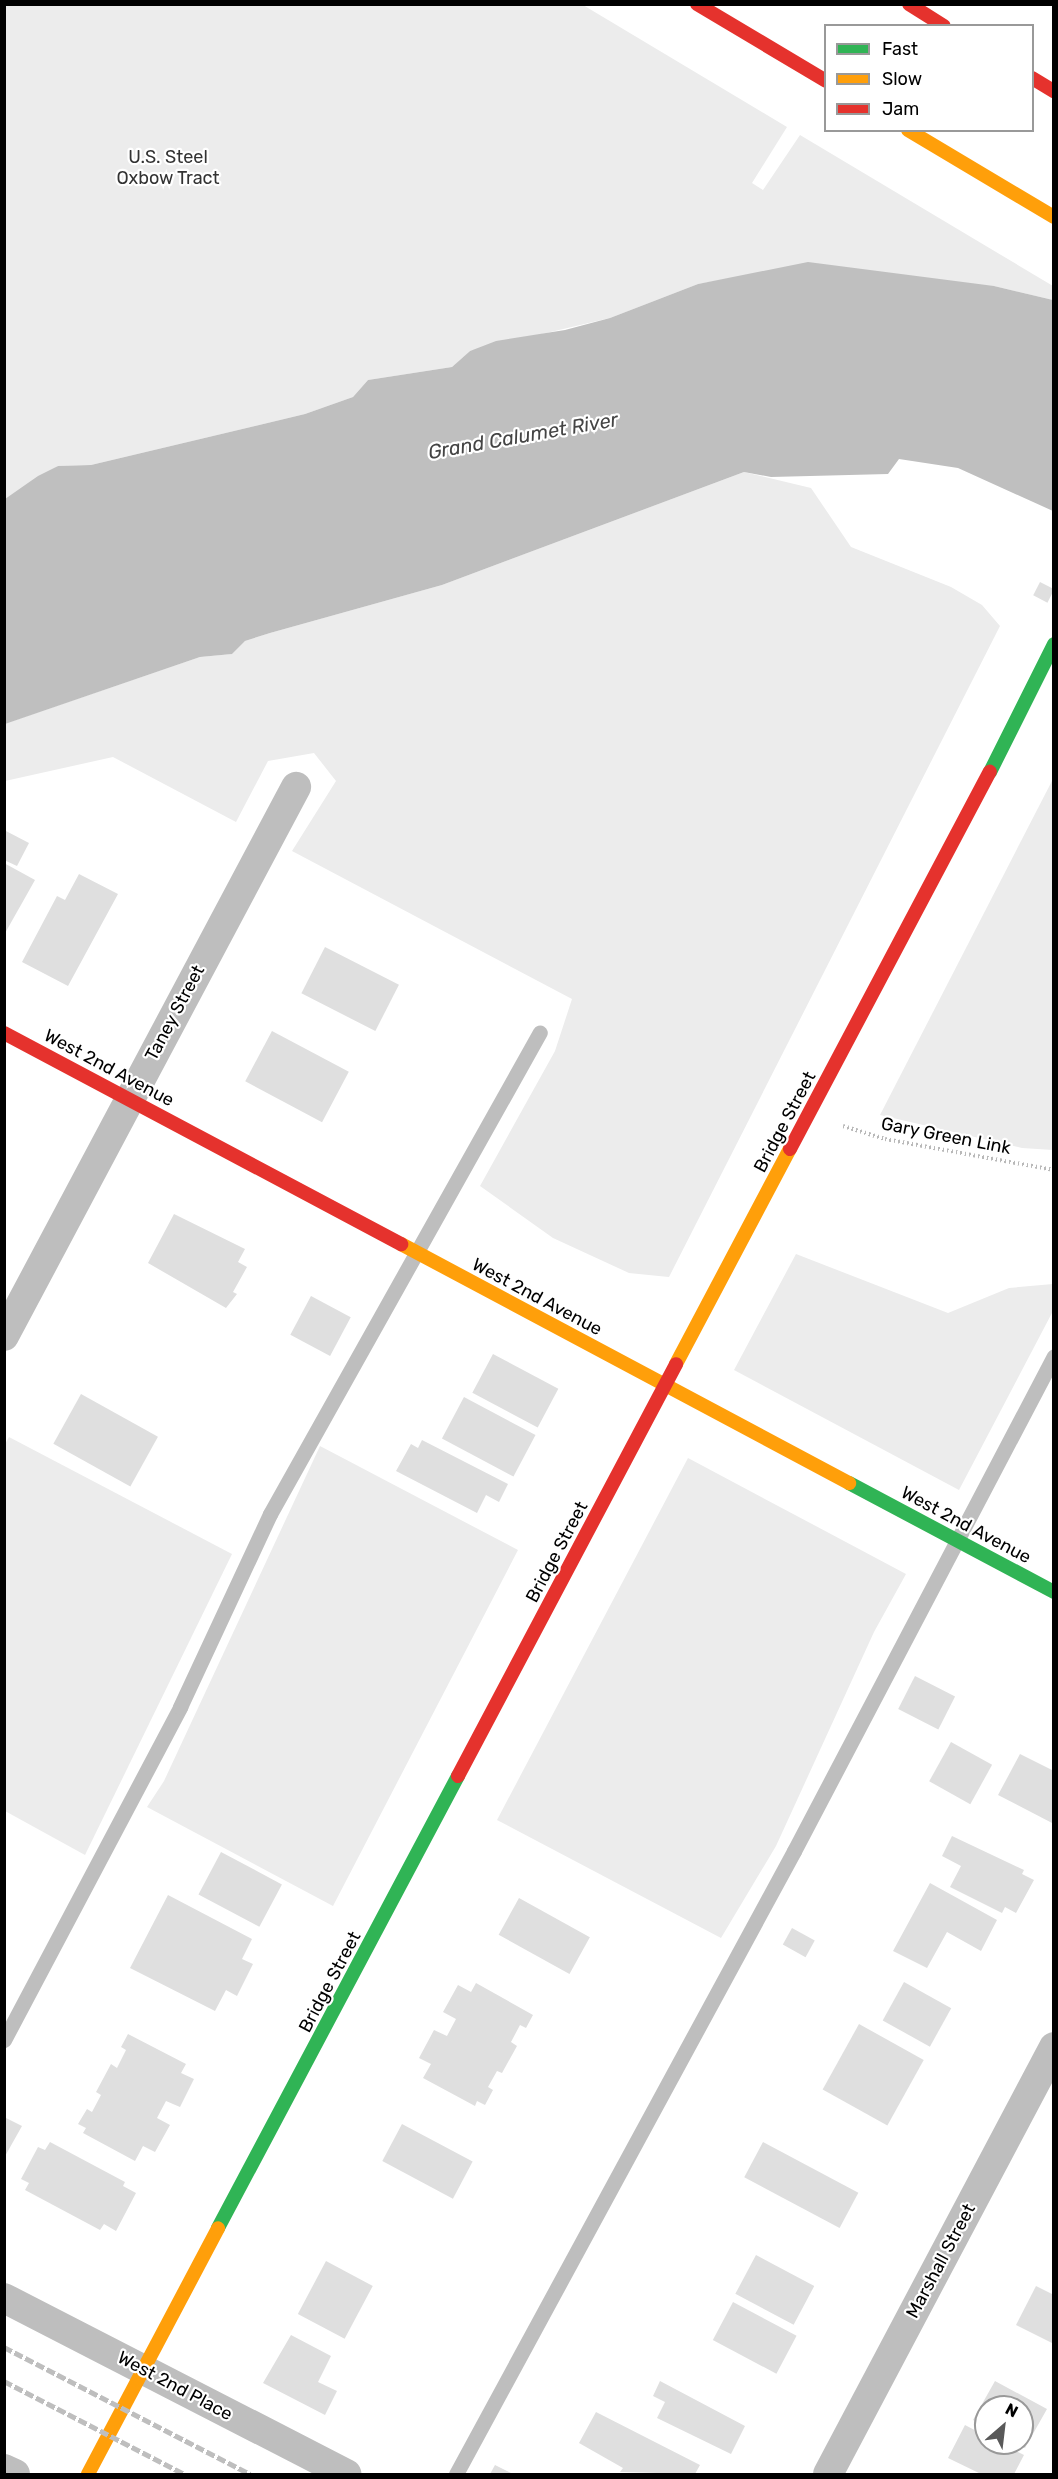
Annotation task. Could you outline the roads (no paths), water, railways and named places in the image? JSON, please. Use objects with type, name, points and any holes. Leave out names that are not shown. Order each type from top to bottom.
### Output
[{"type":"main road","points":[[697,4],[824,80]]},
{"type":"main road","points":[[909,4],[941,24]]},
{"type":"main road","points":[[1034,79],[1053,91]]},
{"type":"main road","points":[[911,132],[1053,217]]},
{"type":"main road","name":"Bridge Street","points":[[88,2475],[1021,713],[1053,644]]},
{"type":"main road","name":"West 2nd Avenue","points":[[4,1033],[1053,1592]]},
{"type":"street","name":"Taney Street","points":[[4,1336],[296,787]]},
{"type":"street","name":"Marshall Street","points":[[828,2475],[1053,2047]]},
{"type":"street","name":"West 2nd Place","points":[[4,2298],[346,2475]]},
{"type":"street","points":[[4,2469],[15,2475]]},
{"type":"lane","points":[[4,2040],[185,1697],[270,1514],[540,1032]]},
{"type":"lane","points":[[456,2475],[958,1541],[1053,1356]]},
{"type":"water","name":"Grand Calumet River","points":[[808,262],[994,286],[1053,300],[1053,511],[958,468],[899,459],[888,474],[771,477],[744,472],[442,585],[270,633],[245,641],[232,654],[200,657],[5,724],[5,499],[38,476],[58,466],[91,465],[305,414],[353,397],[368,380],[452,367],[470,351],[496,341],[565,330],[610,318],[698,284]]},
{"type":"railway","points":[[4,2347],[250,2474]]},
{"type":"railway","points":[[4,2381],[184,2474]]},
{"type":"park label","name":"U.S. Steel Oxbow Tract","points":[[168,168]]}]
